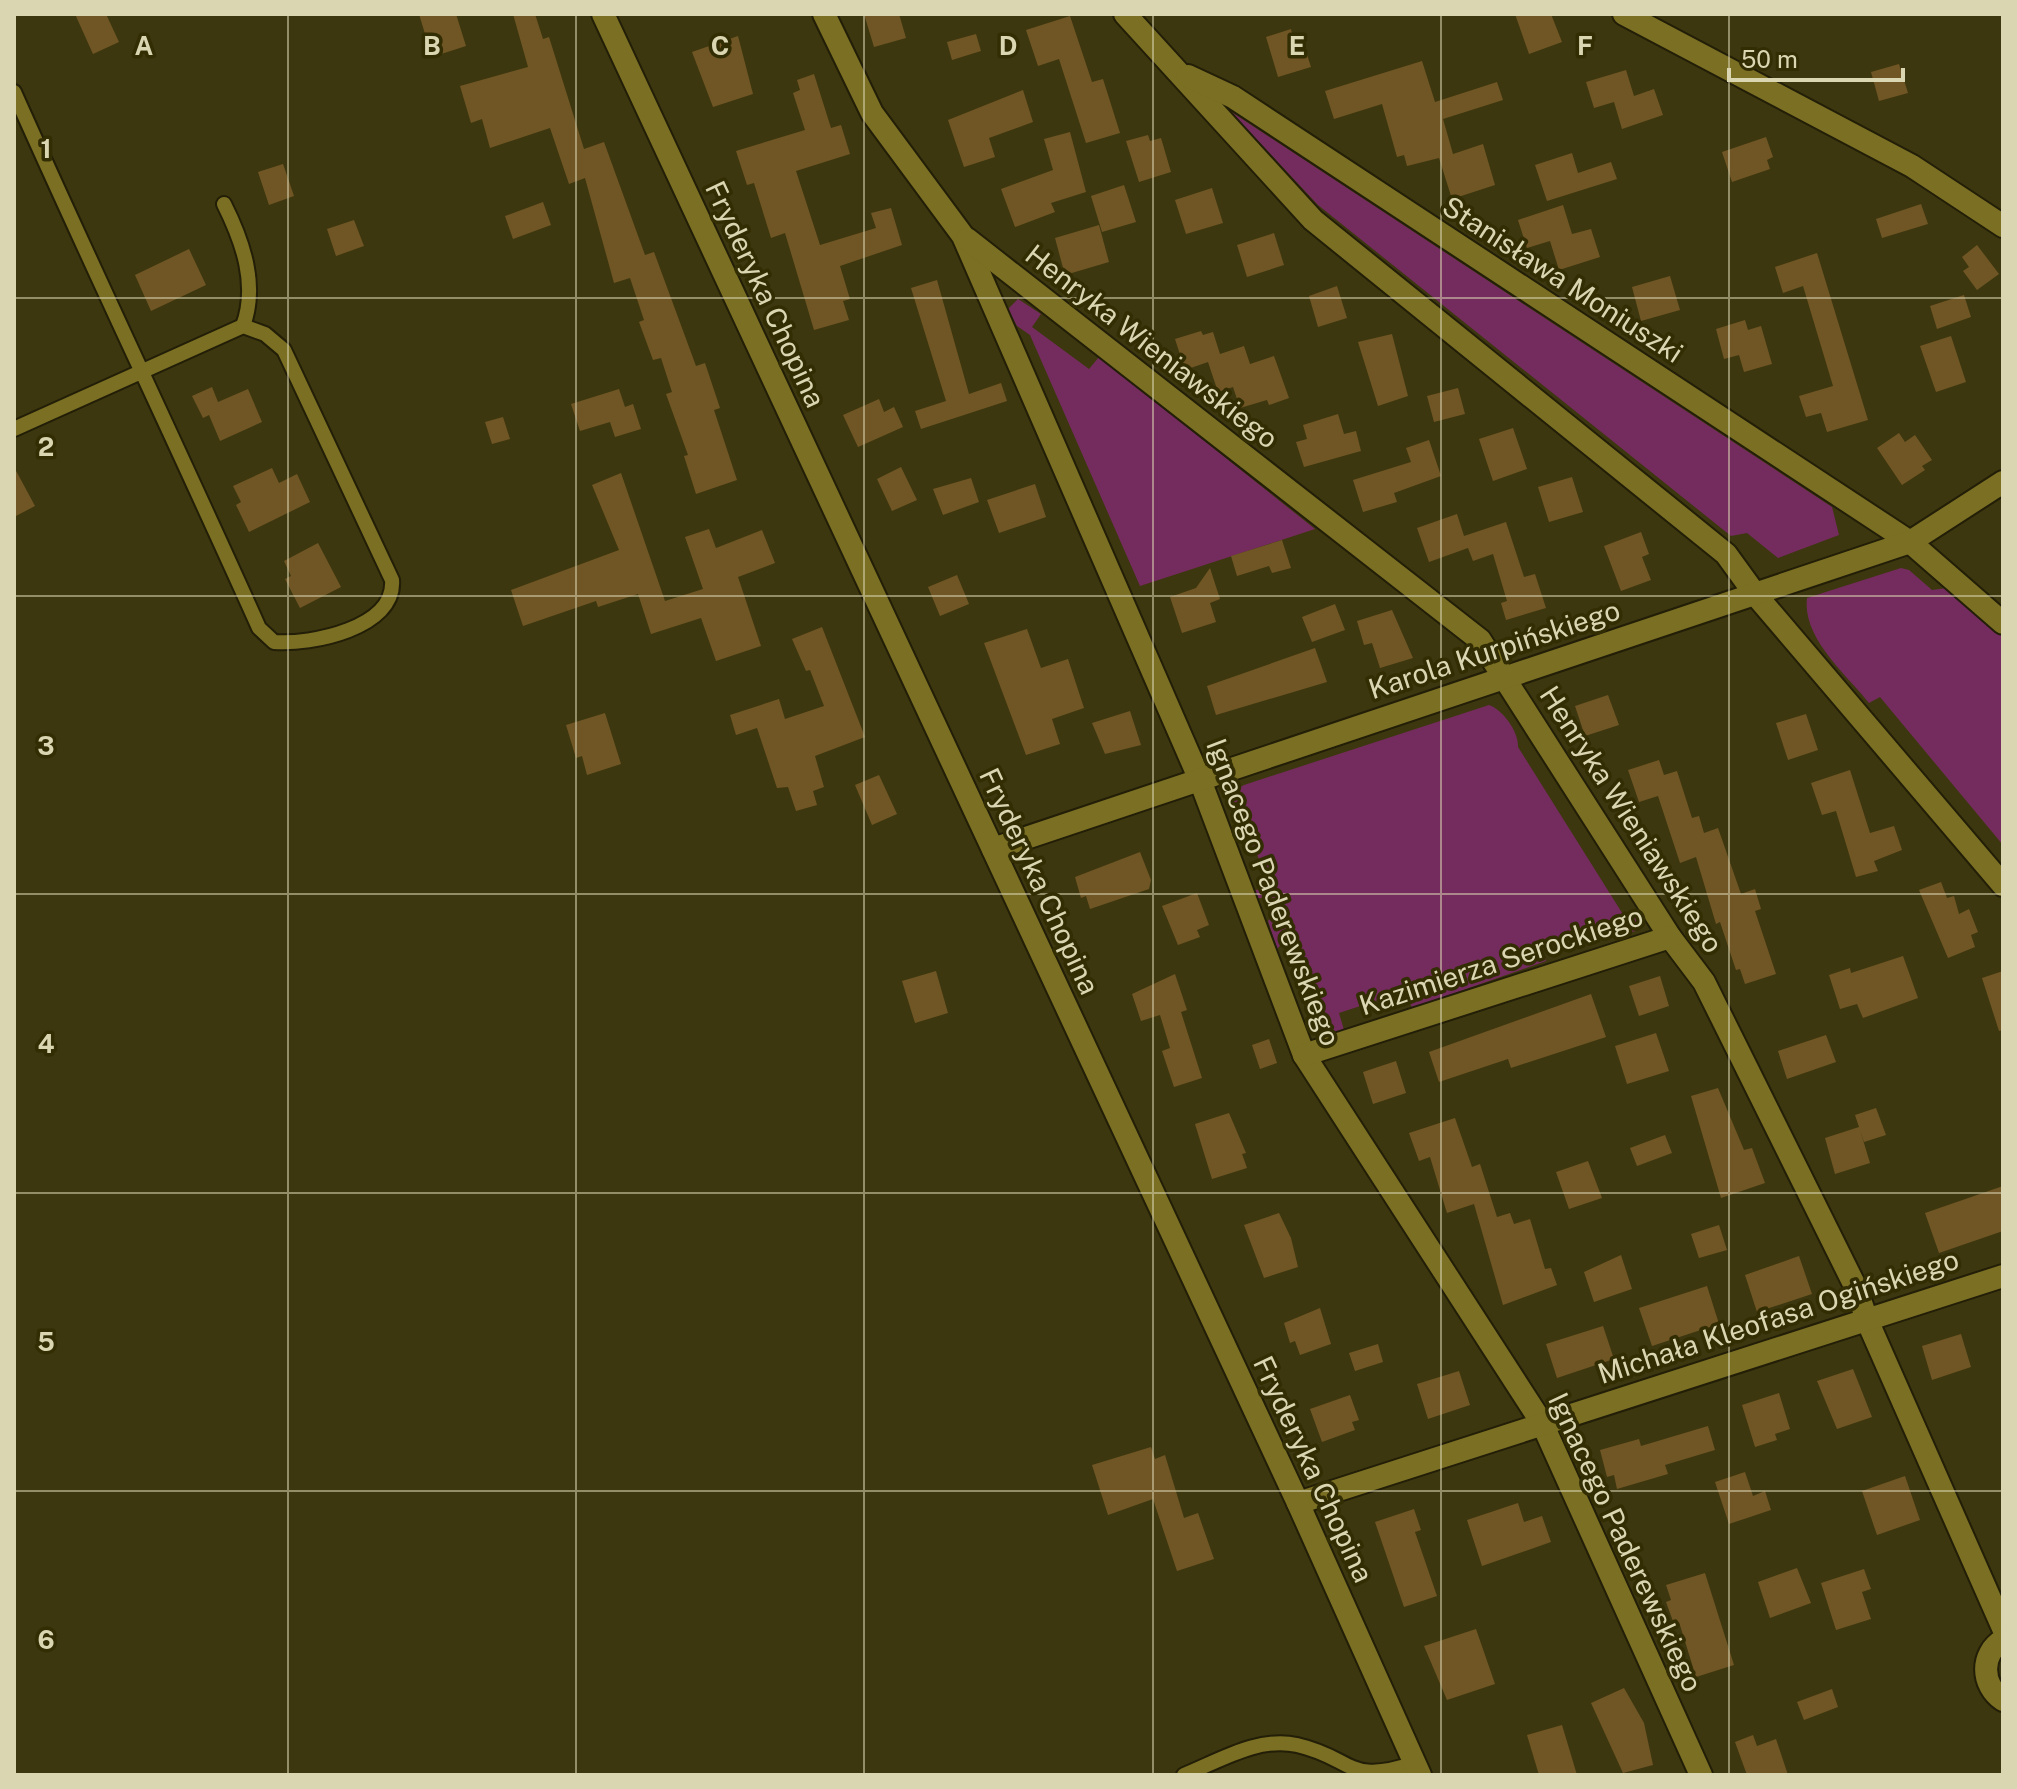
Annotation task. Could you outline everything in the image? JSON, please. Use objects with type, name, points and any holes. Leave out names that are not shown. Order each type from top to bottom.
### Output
[{"type":"street","name":"Fryderyka Chopina","points":[[603,14],[1298,1503],[1418,1769]]},
{"type":"street","name":"Ignacego Paderewskiego","points":[[824,14],[872,113],[963,236],[1200,780],[1304,1055],[1542,1423],[1701,1775]]},
{"type":"street","name":"Stanisława Moniuszki","points":[[1125,14],[1313,220],[1726,554],[1755,594],[2003,885]]},
{"type":"street","points":[[1624,14],[1912,166],[2003,226]]},
{"type":"street","name":"Stanisława Moniuszki","points":[[1179,71],[1233,97],[1910,542],[2003,623]]},
{"type":"street","name":"Henryka Wieniawskiego","points":[[963,236],[1480,640],[1670,937],[1704,982],[1856,1288],[1867,1320],[2003,1628]]},
{"type":"street","name":"Karola Kurpińskiego","points":[[993,849],[1910,542],[2003,482]]},
{"type":"street","name":"Kazimierza Serockiego","points":[[1304,1055],[1670,937]]},
{"type":"street","name":"Michała Kleofasa Ogińskiego","points":[[1298,1503],[2003,1276]]},
{"type":"street","points":[[2003,1640],[1989,1653],[1986,1665],[1990,1688],[2003,1700]]},
{"type":"lane","points":[[14,92],[86,256],[144,371],[259,628],[274,642],[320,640],[380,614],[389,604],[392,580],[284,350],[265,334],[243,326],[144,371],[14,429]]},
{"type":"lane","points":[[224,204],[234,224],[250,282],[251,305],[243,326]]},
{"type":"lane","points":[[1184,1775],[1260,1744],[1297,1745],[1362,1773],[1418,1769]]},
{"type":"shaded area","points":[[1230,111],[1832,507],[1839,535],[1778,558],[1747,533],[1731,536],[1318,205]]},
{"type":"shaded area","points":[[1018,299],[1041,314],[1032,327],[1089,369],[1099,357],[1315,529],[1140,586],[1030,335],[1017,326],[1008,309]]},
{"type":"shaded area","points":[[1901,568],[1909,570],[1932,590],[1947,588],[2003,636],[2003,845],[1880,697],[1869,703],[1828,655],[1811,627],[1807,598]]},
{"type":"shaded area","points":[[1489,705],[1509,722],[1518,747],[1624,916],[1639,908],[1643,916],[1641,928],[1618,939],[1612,921],[1541,943],[1546,961],[1412,1008],[1406,991],[1339,1013],[1344,1030],[1328,1033],[1313,1030],[1305,1023],[1319,1003],[1292,932],[1277,949],[1268,921],[1282,905],[1280,898],[1257,898],[1254,890],[1271,889],[1252,842],[1234,840],[1230,833],[1236,823],[1230,803],[1232,792],[1244,785]]},
{"type":"building","points":[[75,14],[106,14],[119,42],[93,54]]},
{"type":"building","points":[[419,14],[456,14],[466,46],[432,57]]},
{"type":"building","points":[[513,14],[535,14],[543,39],[549,37],[584,149],[604,142],[645,255],[654,252],[696,366],[705,363],[720,408],[714,410],[737,480],[696,494],[684,456],[688,455],[666,394],[672,392],[661,358],[653,360],[639,322],[644,320],[630,278],[614,283],[585,178],[569,184],[550,128],[490,148],[482,119],[471,123],[460,86],[528,67]]},
{"type":"building","points":[[864,14],[899,14],[906,38],[874,47]]},
{"type":"building","points":[[1515,14],[1551,14],[1562,42],[1529,54]]},
{"type":"building","points":[[1070,16],[1092,82],[1103,79],[1120,133],[1086,143],[1059,59],[1038,66],[1026,30]]},
{"type":"building","points":[[1291,29],[1293,38],[1301,36],[1311,67],[1278,77],[1266,37]]},
{"type":"building","points":[[976,34],[981,51],[952,60],[947,42]]},
{"type":"building","points":[[738,36],[753,94],[713,107],[692,52]]},
{"type":"building","points":[[1422,61],[1435,102],[1497,82],[1503,100],[1443,119],[1453,154],[1483,144],[1495,185],[1452,199],[1439,158],[1407,166],[1404,155],[1397,157],[1382,104],[1334,119],[1325,91]]},
{"type":"building","points":[[1899,64],[1908,93],[1879,101],[1871,72]]},
{"type":"building","points":[[1626,70],[1634,96],[1654,89],[1663,115],[1622,129],[1614,102],[1594,108],[1586,82]]},
{"type":"building","points":[[814,74],[831,128],[841,125],[850,154],[796,171],[820,245],[876,228],[871,213],[891,208],[902,245],[840,266],[850,299],[843,301],[849,320],[814,330],[785,233],[771,238],[754,183],[747,185],[736,151],[805,130],[793,93],[800,90],[797,80]]},
{"type":"building","points":[[1023,90],[1033,122],[989,138],[995,157],[964,167],[948,120]]},
{"type":"building","points":[[1070,132],[1086,192],[1051,203],[1055,212],[1015,227],[1001,189],[1053,170],[1044,139]]},
{"type":"building","points":[[1148,135],[1150,141],[1161,138],[1171,172],[1139,182],[1126,141]]},
{"type":"building","points":[[1766,137],[1773,157],[1767,160],[1770,169],[1732,182],[1722,152]]},
{"type":"building","points":[[1572,153],[1578,173],[1611,162],[1617,179],[1547,201],[1535,165]]},
{"type":"building","points":[[283,164],[294,196],[269,205],[258,172]]},
{"type":"building","points":[[1124,185],[1136,222],[1102,232],[1091,196]]},
{"type":"building","points":[[1212,188],[1223,223],[1186,234],[1175,200]]},
{"type":"building","points":[[543,202],[551,225],[513,239],[505,216]]},
{"type":"building","points":[[1921,204],[1928,224],[1882,238],[1876,219]]},
{"type":"building","points":[[1563,205],[1572,234],[1591,229],[1600,257],[1559,270],[1550,241],[1527,248],[1518,220]]},
{"type":"building","points":[[354,220],[364,246],[336,256],[327,229]]},
{"type":"building","points":[[1099,225],[1109,262],[1065,275],[1055,238]]},
{"type":"building","points":[[1274,233],[1284,265],[1247,277],[1237,245]]},
{"type":"building","points":[[1977,245],[1999,274],[1977,290],[1963,271],[1969,267],[1962,257]]},
{"type":"building","points":[[189,249],[206,285],[151,311],[135,275]]},
{"type":"building","points":[[1817,253],[1868,420],[1827,432],[1821,413],[1806,417],[1799,396],[1833,386],[1803,286],[1783,293],[1775,267]]},
{"type":"building","points":[[1670,276],[1680,310],[1641,321],[1632,287]]},
{"type":"building","points":[[937,280],[969,394],[1001,383],[1007,401],[921,429],[915,411],[946,401],[911,288]]},
{"type":"building","points":[[1337,286],[1347,318],[1318,327],[1309,296]]},
{"type":"building","points":[[1964,295],[1971,317],[1937,329],[1930,306]]},
{"type":"building","points":[[1745,320],[1748,330],[1761,326],[1772,364],[1744,372],[1739,355],[1724,359],[1716,329]]},
{"type":"building","points":[[1201,331],[1203,335],[1213,332],[1220,354],[1244,346],[1250,364],[1274,356],[1289,398],[1269,405],[1267,400],[1240,408],[1233,387],[1218,392],[1208,362],[1185,370],[1175,339]]},
{"type":"building","points":[[1392,334],[1408,396],[1378,406],[1358,342]]},
{"type":"building","points":[[1951,336],[1966,382],[1936,392],[1920,346]]},
{"type":"building","points":[[212,387],[218,402],[248,389],[262,422],[220,441],[209,415],[203,418],[192,396]]},
{"type":"building","points":[[1458,388],[1465,414],[1434,422],[1427,396]]},
{"type":"building","points":[[619,389],[625,407],[633,404],[641,429],[615,437],[610,422],[580,431],[571,404]]},
{"type":"building","points":[[879,399],[884,412],[894,407],[903,427],[858,447],[843,415]]},
{"type":"building","points":[[1338,414],[1344,434],[1356,431],[1361,451],[1304,467],[1296,442],[1307,439],[1303,425]]},
{"type":"building","points":[[503,417],[510,439],[492,444],[485,422]]},
{"type":"building","points":[[1513,428],[1527,469],[1493,481],[1479,439]]},
{"type":"building","points":[[1899,433],[1905,442],[1915,435],[1932,460],[1922,466],[1925,470],[1902,485],[1877,448]]},
{"type":"building","points":[[1429,440],[1441,476],[1394,493],[1397,502],[1363,512],[1353,480],[1411,462],[1406,448]]},
{"type":"building","points":[[14,467],[35,506],[14,517]]},
{"type":"building","points":[[901,467],[917,500],[892,511],[877,479]]},
{"type":"building","points":[[272,468],[279,483],[297,474],[310,502],[249,532],[236,505],[241,502],[233,486]]},
{"type":"building","points":[[621,473],[665,601],[703,589],[685,537],[709,529],[716,548],[762,530],[775,563],[738,577],[761,646],[716,661],[701,618],[651,634],[638,594],[598,607],[596,601],[523,626],[511,590],[619,550],[592,485]]},
{"type":"building","points":[[1572,477],[1583,512],[1549,522],[1538,487]]},
{"type":"building","points":[[971,478],[979,502],[943,515],[933,489]]},
{"type":"building","points":[[1035,484],[1046,517],[999,533],[987,500]]},
{"type":"building","points":[[1457,514],[1464,536],[1506,522],[1524,577],[1535,574],[1546,608],[1506,620],[1501,603],[1507,601],[1493,554],[1473,561],[1468,548],[1429,562],[1417,528]]},
{"type":"building","points":[[1641,532],[1649,554],[1642,557],[1651,580],[1621,591],[1604,546]]},
{"type":"building","points":[[1282,540],[1291,568],[1272,573],[1269,566],[1237,576],[1231,556]]},
{"type":"building","points":[[318,543],[341,587],[300,608],[285,579],[291,576],[284,561]]},
{"type":"building","points":[[1210,568],[1220,599],[1210,603],[1216,622],[1182,633],[1170,597],[1196,588]]},
{"type":"building","points":[[957,575],[969,604],[940,616],[928,587]]},
{"type":"building","points":[[1335,604],[1345,630],[1312,642],[1302,617]]},
{"type":"building","points":[[1392,610],[1413,658],[1380,668],[1372,643],[1364,645],[1357,621]]},
{"type":"building","points":[[822,627],[865,737],[815,756],[824,787],[813,791],[817,805],[796,811],[788,787],[777,788],[757,728],[736,735],[730,715],[779,699],[785,719],[824,706],[810,670],[806,671],[792,639]]},
{"type":"building","points":[[1027,629],[1041,668],[1068,659],[1084,708],[1052,719],[1060,744],[1026,755],[984,643]]},
{"type":"building","points":[[1315,648],[1327,682],[1216,715],[1207,686]]},
{"type":"building","points":[[1608,695],[1619,725],[1585,736],[1575,706]]},
{"type":"building","points":[[1130,711],[1141,745],[1105,754],[1092,723]]},
{"type":"building","points":[[605,713],[621,764],[587,775],[582,756],[576,758],[566,725]]},
{"type":"building","points":[[1806,714],[1818,750],[1788,760],[1776,723]]},
{"type":"building","points":[[1659,760],[1664,775],[1677,771],[1692,818],[1699,816],[1704,833],[1718,828],[1741,894],[1755,889],[1761,909],[1755,911],[1776,974],[1745,984],[1740,969],[1736,970],[1720,922],[1716,924],[1696,857],[1680,863],[1658,796],[1639,802],[1628,770]]},
{"type":"building","points":[[1850,770],[1870,833],[1894,826],[1902,850],[1874,861],[1878,871],[1856,877],[1836,811],[1822,815],[1811,783]]},
{"type":"building","points":[[879,775],[897,814],[872,825],[855,785]]},
{"type":"building","points":[[1140,852],[1151,880],[1149,889],[1090,909],[1086,896],[1081,898],[1075,877]]},
{"type":"building","points":[[1941,882],[1947,898],[1954,896],[1959,914],[1969,909],[1978,932],[1971,935],[1975,947],[1948,958],[1919,890]]},
{"type":"building","points":[[1197,893],[1209,925],[1197,930],[1200,937],[1178,945],[1162,906]]},
{"type":"building","points":[[1903,956],[1918,998],[1863,1018],[1857,1004],[1840,1009],[1829,975],[1850,968],[1851,973]]},
{"type":"building","points":[[936,971],[948,1013],[915,1023],[902,981]]},
{"type":"building","points":[[2003,971],[2003,1030],[1999,1031],[1982,978]]},
{"type":"building","points":[[1175,974],[1187,1010],[1181,1012],[1202,1078],[1174,1087],[1162,1051],[1170,1048],[1160,1015],[1141,1021],[1132,994]]},
{"type":"building","points":[[1660,976],[1669,1006],[1639,1016],[1629,986]]},
{"type":"building","points":[[1591,994],[1606,1037],[1511,1068],[1508,1059],[1439,1082],[1429,1052]]},
{"type":"building","points":[[1656,1033],[1669,1071],[1627,1084],[1615,1046]]},
{"type":"building","points":[[1826,1035],[1836,1062],[1787,1079],[1778,1051]]},
{"type":"building","points":[[1269,1039],[1277,1063],[1260,1069],[1252,1045]]},
{"type":"building","points":[[1396,1061],[1406,1093],[1373,1104],[1363,1072]]},
{"type":"building","points":[[1718,1088],[1744,1150],[1752,1148],[1765,1183],[1721,1198],[1691,1096]]},
{"type":"building","points":[[1876,1108],[1886,1135],[1864,1142],[1860,1130],[1870,1163],[1835,1174],[1825,1138],[1859,1127],[1855,1115]]},
{"type":"building","points":[[1229,1113],[1246,1153],[1242,1154],[1247,1168],[1212,1179],[1195,1124]]},
{"type":"building","points":[[1455,1118],[1472,1167],[1480,1164],[1497,1217],[1510,1213],[1514,1224],[1530,1219],[1545,1269],[1551,1268],[1557,1285],[1503,1305],[1474,1204],[1447,1213],[1430,1157],[1419,1161],[1409,1133]]},
{"type":"building","points":[[1665,1135],[1672,1153],[1637,1166],[1630,1148]]},
{"type":"building","points":[[1588,1161],[1602,1198],[1569,1209],[1556,1172]]},
{"type":"building","points":[[2003,1186],[2003,1231],[1939,1253],[1925,1213]]},
{"type":"building","points":[[1279,1213],[1291,1238],[1298,1267],[1264,1278],[1244,1225]]},
{"type":"building","points":[[1719,1225],[1727,1250],[1699,1258],[1691,1234]]},
{"type":"building","points":[[1621,1255],[1632,1289],[1594,1302],[1584,1272]]},
{"type":"building","points":[[1799,1256],[1812,1294],[1757,1312],[1745,1275]]},
{"type":"building","points":[[1707,1286],[1719,1324],[1652,1346],[1639,1308]]},
{"type":"building","points":[[1320,1308],[1331,1344],[1300,1355],[1295,1341],[1290,1343],[1284,1323]]},
{"type":"building","points":[[1603,1326],[1614,1359],[1557,1378],[1546,1344]]},
{"type":"building","points":[[1961,1334],[1971,1367],[1932,1380],[1922,1346]]},
{"type":"building","points":[[1378,1344],[1383,1362],[1355,1371],[1349,1353]]},
{"type":"building","points":[[1853,1369],[1872,1417],[1837,1429],[1817,1381]]},
{"type":"building","points":[[1459,1371],[1470,1405],[1428,1419],[1417,1384]]},
{"type":"building","points":[[1779,1393],[1790,1429],[1775,1434],[1777,1440],[1755,1447],[1742,1405]]},
{"type":"building","points":[[1350,1395],[1359,1420],[1352,1422],[1355,1430],[1322,1442],[1310,1409]]},
{"type":"building","points":[[1708,1426],[1715,1450],[1665,1465],[1668,1474],[1617,1489],[1614,1475],[1607,1477],[1600,1450],[1639,1439],[1641,1446]]},
{"type":"building","points":[[1151,1447],[1155,1459],[1165,1455],[1184,1518],[1198,1513],[1214,1559],[1177,1571],[1153,1499],[1108,1515],[1092,1465]]},
{"type":"building","points":[[1745,1472],[1753,1496],[1765,1491],[1771,1510],[1729,1524],[1715,1482]]},
{"type":"building","points":[[1905,1476],[1920,1520],[1877,1535],[1862,1491]]},
{"type":"building","points":[[1518,1503],[1524,1522],[1542,1516],[1551,1542],[1482,1566],[1467,1520]]},
{"type":"building","points":[[1414,1509],[1421,1530],[1415,1532],[1437,1596],[1404,1607],[1375,1522]]},
{"type":"building","points":[[1797,1568],[1811,1603],[1770,1618],[1758,1582]]},
{"type":"building","points":[[1864,1569],[1871,1589],[1862,1592],[1871,1619],[1836,1630],[1821,1583]]},
{"type":"building","points":[[1705,1573],[1734,1665],[1696,1677],[1679,1622],[1674,1624],[1666,1602],[1671,1600],[1666,1585]]},
{"type":"building","points":[[1476,1629],[1495,1684],[1447,1700],[1424,1646]]},
{"type":"building","points":[[1624,1688],[1644,1723],[1653,1765],[1623,1773],[1591,1703]]},
{"type":"building","points":[[1832,1689],[1838,1707],[1804,1720],[1797,1702]]},
{"type":"building","points":[[1562,1725],[1577,1775],[1539,1775],[1527,1735]]},
{"type":"building","points":[[1753,1735],[1757,1746],[1776,1739],[1788,1775],[1747,1775],[1735,1742]]}]
